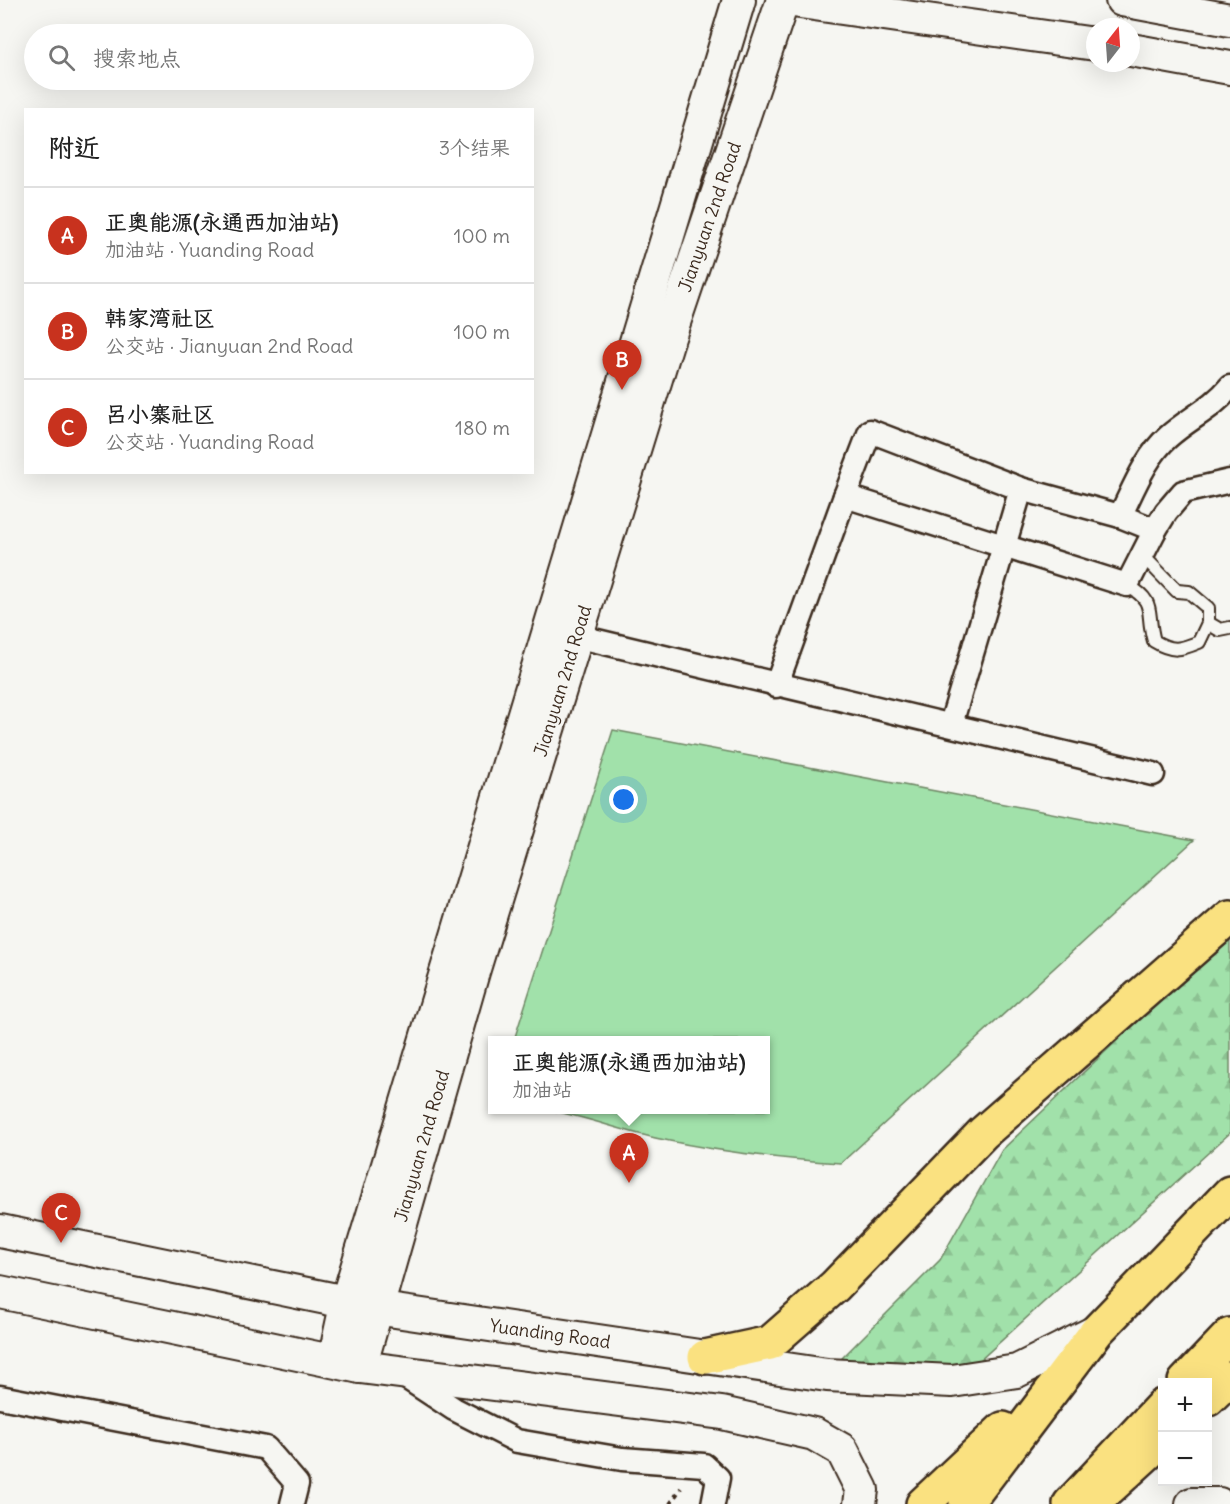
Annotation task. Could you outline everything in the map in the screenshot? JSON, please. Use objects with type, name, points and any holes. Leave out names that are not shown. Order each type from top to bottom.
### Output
[{"type":"main road","points":[[705,1357],[770,1343],[835,1286],[983,1133],[1230,917]]},
{"type":"main road","points":[[966,1504],[1097,1331],[1230,1193]]},
{"type":"main road","points":[[1190,1378],[1230,1335]]},
{"type":"main road","points":[[923,1504],[1068,1368]]},
{"type":"main road","points":[[1212,1395],[1230,1378]]},
{"type":"main road","points":[[1070,1504],[1158,1410]]},
{"type":"main road","points":[[1092,1504],[1158,1444]]},
{"type":"street","name":"Jianyuan 2nd Road","points":[[347,1364],[361,1305],[739,0]]},
{"type":"street","name":"Jianyuan 2nd Road","points":[[361,1305],[472,972],[667,343],[785,0]]},
{"type":"street","points":[[785,0],[1086,43]]},
{"type":"street","points":[[1122,0],[1230,20]]},
{"type":"street","points":[[1140,52],[1230,68]]},
{"type":"street","points":[[1120,516],[1141,474],[1166,438],[1220,399],[1230,387]]},
{"type":"street","points":[[776,686],[870,431],[1021,489],[1120,516],[1155,531]]},
{"type":"street","points":[[845,496],[1127,585],[1166,512],[1183,492],[1230,481]]},
{"type":"street","points":[[951,724],[1021,489]]},
{"type":"street","points":[[576,636],[776,686],[951,724],[1153,774]]},
{"type":"street","name":"Yuanding Road","points":[[0,1231],[361,1305],[827,1375],[889,1380],[952,1381],[1017,1371],[1097,1331]]},
{"type":"street","points":[[0,1292],[347,1364],[722,1413],[814,1434],[842,1450],[862,1490],[860,1504]]},
{"type":"street","points":[[398,1371],[454,1409],[517,1441],[622,1459],[704,1465],[718,1478],[713,1504]]},
{"type":"street","points":[[0,1397],[266,1448],[297,1484],[292,1504]]},
{"type":"street","points":[[1192,1504],[1219,1504]]},
{"type":"lane","points":[[1127,585],[1142,594],[1151,608],[1149,623],[1154,640],[1169,650],[1181,650],[1199,642],[1208,623],[1208,608],[1189,592],[1177,591],[1161,578],[1143,555]]},
{"type":"lane","points":[[1208,623],[1220,630],[1230,628]]},
{"type":"green space","points":[[613,730],[1194,840],[841,1163],[705,1148],[646,1136],[568,1114],[770,1114],[770,1036],[515,1036]]},
{"type":"green space","points":[[1230,933],[1230,1133],[979,1361],[914,1385],[834,1366],[940,1260],[1002,1150]]},
{"type":"place","name":"韩家湾社区","points":[[622,390]]},
{"type":"place","name":"正奥能源(永通西加油站)","points":[[629,1183]]},
{"type":"place","name":"吕小寨社区","points":[[61,1243]]}]
